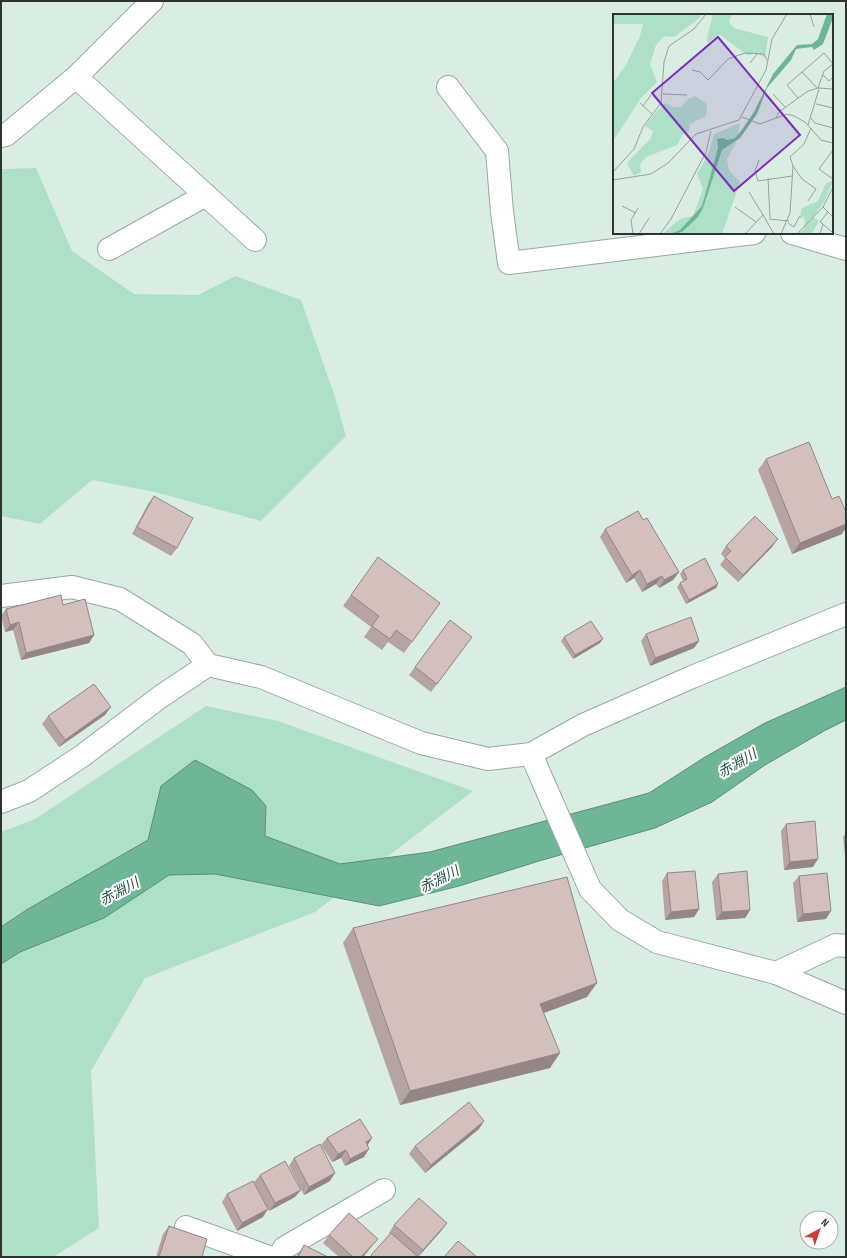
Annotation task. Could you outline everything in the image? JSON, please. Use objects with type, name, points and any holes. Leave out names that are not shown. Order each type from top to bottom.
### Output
[{"type":"street","points":[[1,136],[6,135],[76,77],[152,1]]},
{"type":"street","points":[[76,77],[255,240]]},
{"type":"street","points":[[448,87],[497,151],[502,212],[509,263],[746,234]]},
{"type":"street","points":[[109,249],[206,195]]},
{"type":"street","points":[[795,234],[846,249]]},
{"type":"street","points":[[1,596],[72,587],[120,599],[192,644],[208,665],[261,677],[421,743],[488,759],[531,754],[583,725],[692,677],[846,614]]},
{"type":"street","points":[[1,802],[29,791],[82,756],[160,697],[208,665]]},
{"type":"street","points":[[531,754],[590,888],[620,920],[657,942],[776,973],[846,1003]]},
{"type":"street","points":[[776,973],[836,945],[846,946]]},
{"type":"street","points":[[279,1257],[284,1248],[384,1190]]},
{"type":"street","points":[[186,1227],[269,1257]]},
{"type":"shaded area","points":[[36,168],[72,251],[134,294],[198,295],[235,276],[301,300],[334,394],[346,436],[261,521],[155,492],[92,480],[40,524],[1,516],[1,169]]},
{"type":"shaded area","points":[[206,706],[278,721],[473,791],[315,912],[145,978],[91,1071],[99,1228],[53,1257],[1,1257],[1,832],[35,819]]},
{"type":"water","name":"赤淵川","points":[[846,687],[846,720],[765,765],[712,802],[655,828],[539,861],[459,886],[379,906],[215,874],[169,875],[104,918],[20,952],[1,964],[1,927],[28,909],[148,840],[161,786],[195,760],[252,790],[266,806],[265,836],[340,864],[430,852],[649,793],[705,757],[765,723]]},
{"type":"building","points":[[809,442],[832,499],[839,496],[846,512],[846,524],[800,543],[766,459]]},
{"type":"building","points":[[154,496],[193,518],[177,548],[137,527]]},
{"type":"building","points":[[638,511],[643,520],[647,518],[679,572],[664,580],[662,576],[647,584],[640,570],[632,575],[605,529]]},
{"type":"building","points":[[755,516],[778,539],[743,575],[725,557],[731,551],[726,546]]},
{"type":"building","points":[[378,557],[440,603],[412,642],[396,630],[390,639],[372,626],[379,616],[351,595]]},
{"type":"building","points":[[705,558],[718,584],[689,600],[680,583],[687,579],[683,570]]},
{"type":"building","points":[[61,595],[63,605],[85,599],[94,635],[26,653],[19,622],[10,625],[6,609]]},
{"type":"building","points":[[691,617],[699,641],[655,658],[646,634]]},
{"type":"building","points":[[450,620],[472,637],[437,684],[415,667]]},
{"type":"building","points":[[591,621],[603,639],[575,655],[564,637]]},
{"type":"building","points":[[94,684],[111,707],[65,740],[48,716]]},
{"type":"building","points":[[815,821],[818,859],[790,862],[786,824]]},
{"type":"building","points":[[695,871],[699,909],[671,912],[667,873]]},
{"type":"building","points":[[747,871],[750,910],[722,912],[718,874]]},
{"type":"building","points":[[827,873],[831,911],[803,914],[799,876]]},
{"type":"building","points":[[567,877],[597,983],[540,1004],[560,1053],[410,1091],[353,928]]},
{"type":"building","points":[[469,1102],[484,1121],[431,1165],[415,1146]]},
{"type":"building","points":[[360,1119],[372,1138],[366,1142],[369,1149],[350,1159],[346,1150],[338,1154],[327,1138]]},
{"type":"building","points":[[320,1144],[335,1173],[309,1187],[294,1158]]},
{"type":"building","points":[[285,1161],[301,1190],[275,1203],[260,1175]]},
{"type":"building","points":[[253,1181],[268,1209],[242,1223],[227,1194]]},
{"type":"building","points":[[419,1198],[447,1223],[423,1250],[394,1225]]},
{"type":"building","points":[[349,1213],[378,1239],[361,1257],[353,1257],[329,1235]]},
{"type":"building","points":[[169,1226],[207,1239],[202,1257],[159,1257]]},
{"type":"building","points":[[391,1233],[418,1257],[373,1257],[371,1255]]},
{"type":"building","points":[[458,1241],[477,1257],[444,1257]]},
{"type":"building","points":[[304,1245],[328,1257],[298,1257]]}]
